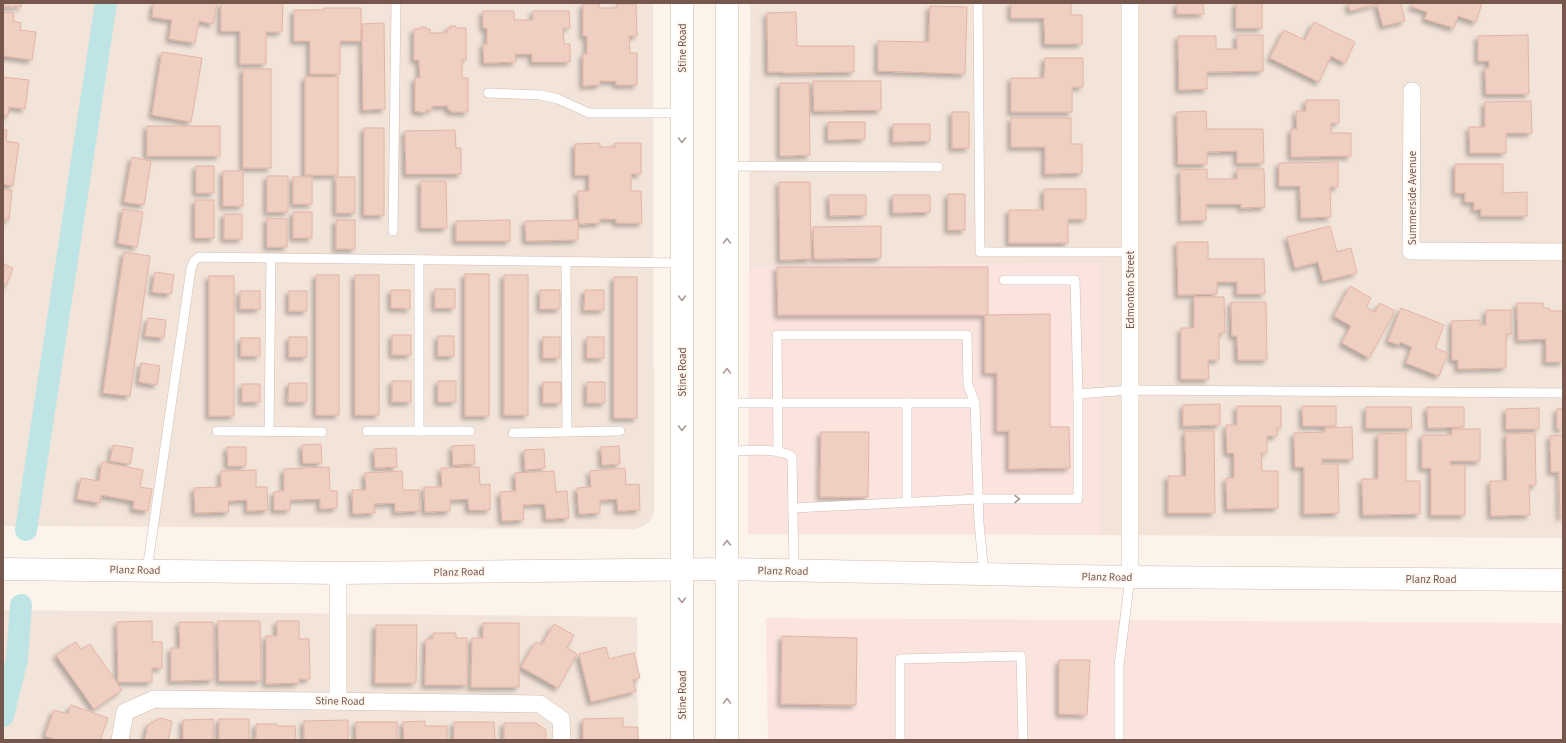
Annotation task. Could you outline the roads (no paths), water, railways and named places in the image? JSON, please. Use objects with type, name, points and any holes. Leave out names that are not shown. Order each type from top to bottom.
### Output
[{"type":"street","name":"Stine Road","points":[[682,3],[682,740]]},
{"type":"street","points":[[727,3],[727,740]]},
{"type":"street","name":"Edmonton Street","points":[[1130,3],[1130,577]]},
{"type":"street","name":"Summerside Avenue","points":[[1412,91],[1411,251],[1563,252]]},
{"type":"street","name":"Planz Road","points":[[3,569],[338,573],[727,569],[1130,577],[1563,580]]},
{"type":"street","points":[[338,573],[338,701]]},
{"type":"street","name":"Stine Road","points":[[120,740],[125,712],[154,699],[540,704],[561,719],[562,740]]},
{"type":"lane","points":[[393,231],[396,3]]},
{"type":"lane","points":[[978,3],[980,252],[1130,252]]},
{"type":"lane","points":[[488,93],[541,95],[558,99],[588,113],[682,113]]},
{"type":"lane","points":[[727,166],[938,167]]},
{"type":"lane","points":[[147,570],[191,269],[194,261],[199,257],[682,263]]},
{"type":"lane","points":[[269,431],[271,258]]},
{"type":"lane","points":[[419,260],[419,431]]},
{"type":"lane","points":[[566,262],[567,432]]},
{"type":"lane","points":[[793,508],[978,499],[1078,499],[1078,394],[1075,280],[1004,280]]},
{"type":"lane","points":[[778,452],[777,335],[967,335],[968,385],[975,403],[979,523],[984,574]]},
{"type":"lane","points":[[1078,394],[1130,390],[1563,393]]},
{"type":"lane","points":[[728,403],[975,403]]},
{"type":"lane","points":[[907,403],[907,502]]},
{"type":"lane","points":[[217,431],[322,432]]},
{"type":"lane","points":[[367,431],[470,431]]},
{"type":"lane","points":[[514,433],[620,431]]},
{"type":"lane","points":[[728,451],[786,452],[792,457],[794,571]]},
{"type":"lane","points":[[1119,740],[1119,666],[1130,577]]},
{"type":"lane","points":[[900,740],[900,659],[1021,656],[1023,740]]},
{"type":"waterway","points":[[26,530],[106,3]]},
{"type":"waterway","points":[[3,716],[17,659],[21,605]]}]
